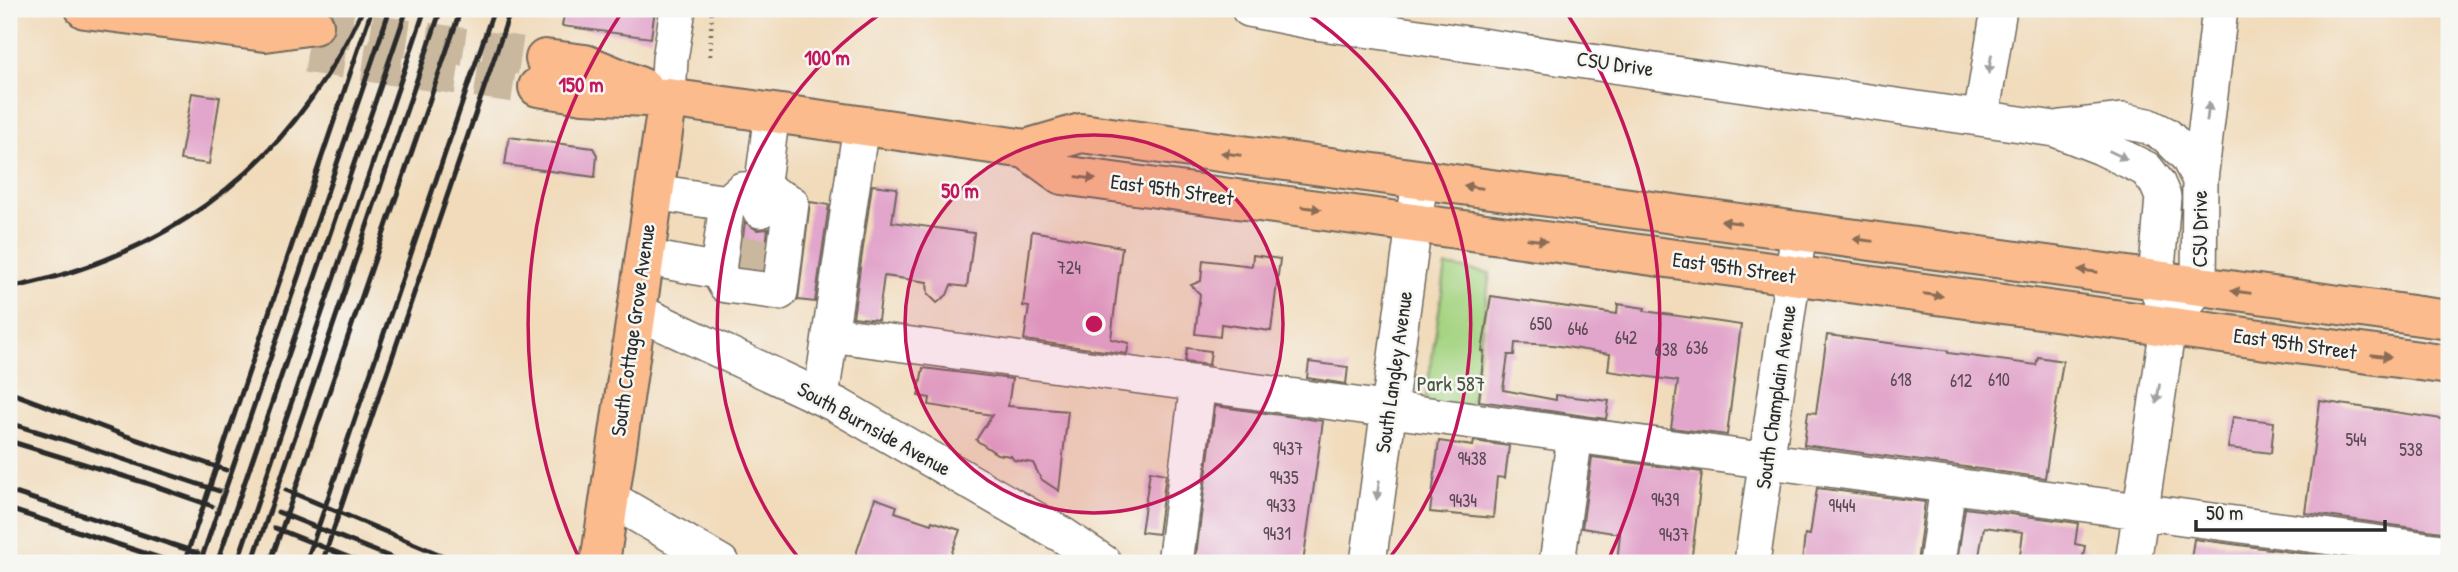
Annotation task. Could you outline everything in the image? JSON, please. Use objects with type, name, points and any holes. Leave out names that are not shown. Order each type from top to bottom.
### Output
[{"type":"main road","points":[[85,9],[268,20],[311,39]]},
{"type":"main road","name":"East 95th Street","points":[[541,73],[584,64],[668,98],[1026,149],[1081,133],[2449,320]]},
{"type":"main road","name":"South Cottage Grove Avenue","points":[[600,563],[668,98]]},
{"type":"main road","name":"East 95th Street","points":[[1026,149],[1062,175],[2449,365]]},
{"type":"street","points":[[668,98],[670,59],[678,9]]},
{"type":"street","name":"CSU Drive","points":[[1249,9],[1315,22],[2055,129],[2101,146],[2147,170],[2157,183],[2163,197],[2163,213],[2156,280]]},
{"type":"street","points":[[1981,118],[1999,9]]},
{"type":"street","points":[[2200,180],[2220,9]]},
{"type":"street","points":[[761,199],[772,113]]},
{"type":"street","name":"CSU Drive","points":[[2055,129],[2124,121],[2148,126],[2166,135],[2178,146],[2188,157],[2200,180],[2199,286]]},
{"type":"street","points":[[821,397],[860,125]]},
{"type":"street","name":"South Langley Avenue","points":[[1367,563],[1420,180]]},
{"type":"street","points":[[741,190],[761,199],[791,203],[780,292],[752,280],[726,285],[718,271],[727,202],[741,190]]},
{"type":"street","points":[[654,192],[727,202]]},
{"type":"street","name":"South Champlain Avenue","points":[[1752,563],[1799,231]]},
{"type":"street","points":[[644,257],[718,271]]},
{"type":"street","points":[[2133,563],[2168,326],[2156,280]]},
{"type":"street","points":[[2168,326],[2199,286]]},
{"type":"street","name":"South Burnside Avenue","points":[[636,311],[821,397],[1064,536],[1104,563]]},
{"type":"street","points":[[830,334],[2140,512],[2329,550],[2449,553]]},
{"type":"street","points":[[1175,563],[1198,384]]},
{"type":"street","points":[[1557,563],[1575,435]]},
{"type":"street","points":[[1937,563],[1948,485]]},
{"type":"street","points":[[609,498],[721,563]]},
{"type":"path","points":[[710,56],[712,9]]},
{"type":"green space","name":"Park 587","points":[[1446,266],[1490,273],[1470,415],[1424,409]]},
{"type":"building","points":[[565,9],[655,9],[651,38],[562,26]]},
{"type":"building","points":[[192,93],[220,97],[209,164],[180,160]]},
{"type":"building","points":[[509,137],[593,148],[597,155],[595,177],[505,165]]},
{"type":"building","points":[[872,185],[897,188],[892,222],[974,233],[967,287],[951,285],[947,295],[937,303],[928,294],[927,282],[884,276],[878,320],[853,317]]},
{"type":"building","points":[[810,202],[829,205],[815,302],[798,300]]},
{"type":"building","points":[[745,222],[757,230],[768,229],[763,269],[739,266]]},
{"type":"building","points":[[1032,231],[1122,247],[1111,339],[1129,343],[1127,354],[1024,340],[1029,307],[1023,306]]},
{"type":"building","points":[[1253,255],[1280,259],[1271,331],[1221,324],[1220,337],[1195,334],[1200,294],[1191,285],[1201,281],[1203,260],[1252,266]]},
{"type":"building","points":[[1491,296],[1617,314],[1618,304],[1645,308],[1644,311],[1741,325],[1727,435],[1671,428],[1678,381],[1608,371],[1610,354],[1553,345],[1515,343],[1514,355],[1508,355],[1503,390],[1556,400],[1556,395],[1609,401],[1606,419],[1479,401],[1482,351]]},
{"type":"building","points":[[1827,335],[2036,365],[2038,357],[2063,361],[2045,478],[1804,445],[1808,412],[1816,413]]},
{"type":"building","points":[[1187,348],[1211,351],[1209,365],[1185,362]]},
{"type":"building","points":[[1309,362],[1348,367],[1346,384],[1307,378]]},
{"type":"building","points":[[923,368],[1012,379],[1008,406],[1068,411],[1059,491],[1041,479],[1033,463],[997,454],[976,440],[992,415],[929,405],[930,398],[918,396]]},
{"type":"building","points":[[2320,401],[2449,420],[2449,533],[2305,513]]},
{"type":"building","points":[[1215,406],[1323,421],[1303,563],[1195,563]]},
{"type":"building","points":[[2233,417],[2274,422],[2271,453],[2228,448]]},
{"type":"building","points":[[1439,441],[1473,446],[1474,441],[1509,446],[1505,478],[1497,477],[1493,518],[1430,512]]},
{"type":"building","points":[[1592,457],[1702,472],[1691,563],[1617,563],[1620,534],[1582,528]]},
{"type":"building","points":[[1150,471],[1166,474],[1158,534],[1141,532]]},
{"type":"building","points":[[1817,488],[1925,502],[1917,563],[1802,562],[1805,534],[1810,535]]},
{"type":"building","points":[[875,498],[897,506],[895,512],[960,530],[948,563],[873,563],[855,557]]},
{"type":"building","points":[[1965,508],[2078,523],[2075,544],[2085,546],[2082,563],[2019,563],[2023,532],[1984,527],[1976,563],[1957,563]]},
{"type":"building","points":[[2194,539],[2375,563],[2223,563],[2191,559]]},
{"type":"tunnel","points":[[314,25],[545,59]]},
{"type":"tunnel","points":[[307,54],[538,87]]},
{"type":"tunnel","points":[[753,273],[760,210]]},
{"type":"railway","points":[[9,288],[69,273],[124,252],[175,226],[221,194],[263,156],[301,113],[334,64],[363,9]]},
{"type":"railway","points":[[184,563],[372,9]]},
{"type":"railway","points":[[200,563],[390,9]]},
{"type":"railway","points":[[217,563],[407,9]]},
{"type":"railway","points":[[237,563],[425,9]]},
{"type":"railway","points":[[252,563],[441,9]]},
{"type":"railway","points":[[270,563],[461,9]]},
{"type":"railway","points":[[306,563],[494,9]]},
{"type":"railway","points":[[322,563],[511,9]]},
{"type":"railway","points":[[9,392],[226,470]]},
{"type":"railway","points":[[9,423],[219,491]]},
{"type":"railway","points":[[9,441],[212,506]]},
{"type":"railway","points":[[286,490],[460,563]]},
{"type":"railway","points":[[9,491],[198,553]]},
{"type":"railway","points":[[9,509],[175,563]]},
{"type":"railway","points":[[278,512],[405,563]]},
{"type":"railway","points":[[275,528],[363,563]]}]
